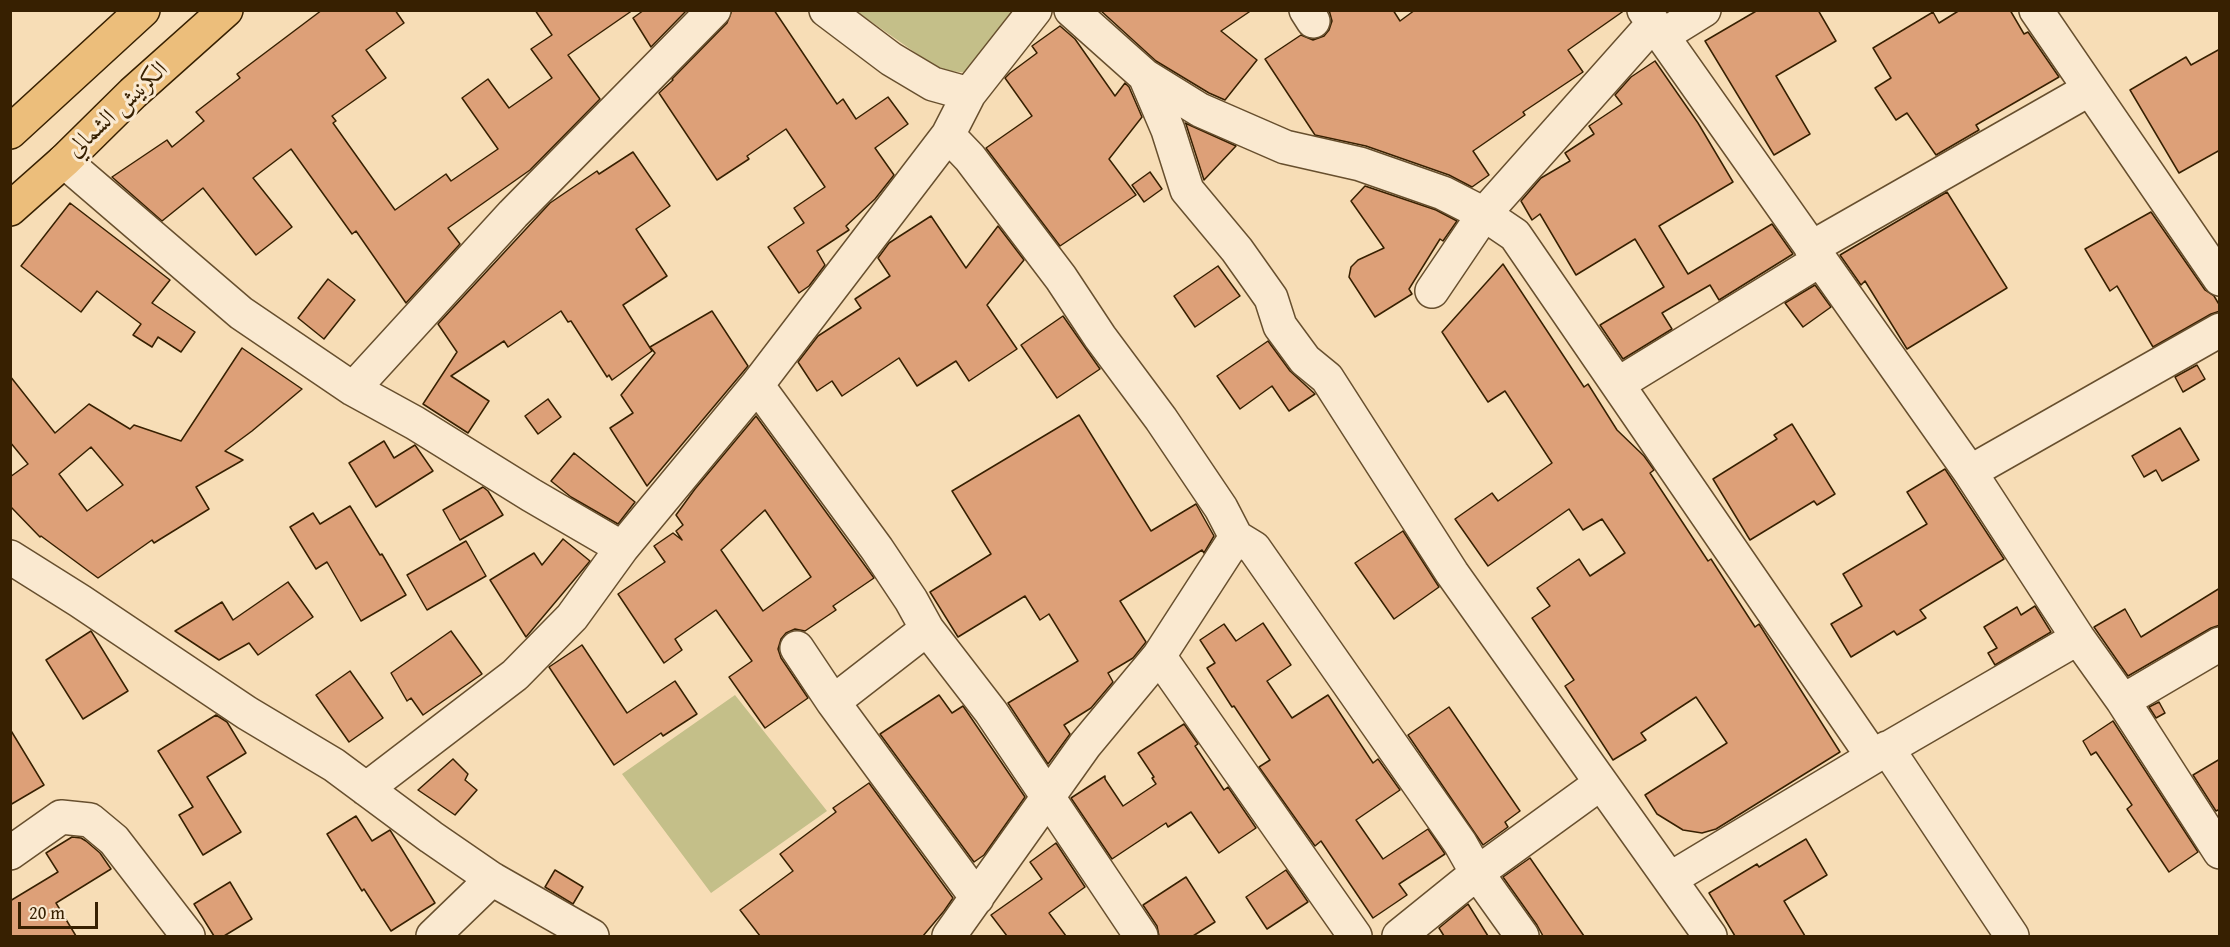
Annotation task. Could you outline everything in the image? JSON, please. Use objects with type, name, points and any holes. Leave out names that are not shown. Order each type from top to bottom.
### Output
[{"type":"main road","points":[[10,132],[143,10]]},
{"type":"main road","name":"الكرنيش الشمالي","points":[[10,209],[64,161],[133,93],[226,10]]},
{"type":"street","points":[[353,389],[513,214],[714,10]]},
{"type":"street","points":[[826,10],[899,64],[933,84],[969,94]]},
{"type":"street","points":[[366,789],[515,675],[572,616],[622,548],[757,385],[948,135],[969,94],[1035,10]]},
{"type":"street","points":[[1071,10],[1145,76],[1200,110],[1285,147],[1360,164],[1443,193],[1484,214],[1515,235],[1618,384],[2012,936]]},
{"type":"street","points":[[1432,291],[1484,214],[1653,24],[1704,10]]},
{"type":"street","points":[[2036,10],[2088,90],[2220,279]]},
{"type":"street","points":[[1653,24],[1970,472],[2078,638],[2123,700],[2220,852]]},
{"type":"street","points":[[1145,76],[1168,130],[1188,190],[1237,250],[1271,298],[1280,326],[1305,360],[1327,378],[1452,573],[1710,936]]},
{"type":"street","points":[[1618,384],[1816,254],[2088,90]]},
{"type":"street","points":[[948,135],[970,158],[1061,278],[1100,337],[1161,419],[1221,508],[1236,537],[1254,548],[1460,843],[1477,873],[1522,936]]},
{"type":"street","points":[[64,161],[241,313],[353,389],[415,423],[622,548]]},
{"type":"street","points":[[1970,472],[2220,330]]},
{"type":"street","points":[[757,385],[877,549],[911,600],[927,629],[991,712],[1141,936]]},
{"type":"street","points":[[949,936],[1085,745],[1159,656],[1236,537]]},
{"type":"street","points":[[10,557],[247,713],[334,765],[492,879],[592,936]]},
{"type":"street","points":[[833,702],[927,629]]},
{"type":"street","points":[[1670,879],[2078,638]]},
{"type":"street","points":[[2123,700],[2220,644]]},
{"type":"street","points":[[797,648],[833,702],[977,898]]},
{"type":"street","points":[[1159,656],[1355,936]]},
{"type":"street","points":[[1400,936],[1477,873],[1601,783]]},
{"type":"street","points":[[10,854],[61,817],[90,820],[114,840],[188,936]]},
{"type":"street","points":[[433,936],[492,879]]},
{"type":"shaded area","points":[[856,11],[1018,11],[969,73],[940,70]]},
{"type":"shaded area","points":[[735,695],[827,811],[711,893],[622,774]]},
{"type":"building","points":[[322,10],[395,10],[404,23],[366,50],[386,78],[332,116],[336,121],[333,123],[395,210],[446,174],[451,181],[498,149],[462,98],[488,79],[509,108],[552,78],[531,49],[552,35],[535,10],[633,10],[568,55],[600,99],[530,170],[448,228],[460,244],[406,303],[356,231],[352,234],[291,149],[253,178],[292,227],[256,255],[203,188],[162,221],[112,177],[167,140],[172,147],[204,121],[196,112],[240,78],[237,74]]},
{"type":"building","points":[[644,10],[687,10],[651,47],[633,18]]},
{"type":"building","points":[[732,10],[774,10],[837,104],[843,99],[856,119],[888,97],[908,124],[875,148],[894,175],[875,199],[846,226],[849,230],[817,251],[825,265],[809,286],[799,293],[768,247],[804,223],[794,208],[825,187],[786,129],[747,156],[749,159],[717,180],[659,93],[727,23]]},
{"type":"building","points":[[1100,10],[1252,10],[1221,31],[1257,60],[1225,100],[1156,61]]},
{"type":"building","points":[[1329,10],[1393,10],[1400,21],[1415,10],[1625,10],[1568,50],[1583,72],[1523,112],[1525,115],[1473,151],[1489,175],[1472,187],[1449,175],[1366,146],[1315,135],[1265,59],[1301,35],[1313,40],[1324,36],[1332,21]]},
{"type":"building","points":[[1758,10],[1818,10],[1836,41],[1776,76],[1810,134],[1774,155],[1705,41]]},
{"type":"building","points":[[1960,10],[2010,10],[2024,34],[2028,32],[2059,77],[1976,125],[1979,130],[1936,155],[1907,113],[1896,120],[1875,88],[1891,78],[1873,48],[1933,12],[1939,23]]},
{"type":"building","points":[[1060,26],[1075,39],[1115,96],[1125,83],[1129,87],[1142,117],[1109,159],[1136,195],[1060,246],[986,148],[1032,116],[1005,78],[1037,53],[1032,46]]},
{"type":"building","points":[[2220,49],[2220,150],[2179,173],[2130,90],[2186,57],[2191,65]]},
{"type":"building","points":[[1655,61],[1698,123],[1733,182],[1659,226],[1688,274],[1772,224],[1793,254],[1719,300],[1710,285],[1662,313],[1672,329],[1623,359],[1600,325],[1664,287],[1635,239],[1576,275],[1540,214],[1532,220],[1521,201],[1541,178],[1570,161],[1565,153],[1594,134],[1589,126],[1622,104],[1615,95],[1631,77]]},
{"type":"building","points":[[1186,124],[1236,146],[1204,180]]},
{"type":"building","points":[[633,152],[670,206],[636,229],[667,276],[623,305],[652,351],[612,380],[609,375],[607,377],[571,321],[568,322],[561,311],[508,347],[504,341],[451,376],[489,401],[468,433],[423,404],[457,352],[438,324],[550,203],[597,171],[599,174]]},
{"type":"building","points":[[1150,172],[1162,189],[1144,202],[1132,185]]},
{"type":"building","points":[[1365,186],[1436,210],[1457,221],[1443,241],[1440,239],[1409,289],[1412,294],[1375,317],[1349,277],[1351,267],[1358,260],[1384,248],[1351,201]]},
{"type":"building","points":[[1947,192],[2007,288],[1907,349],[1865,281],[1861,285],[1840,255]]},
{"type":"building","points":[[70,203],[170,280],[152,303],[195,332],[181,352],[158,337],[152,347],[133,335],[141,324],[97,291],[81,312],[21,266]]},
{"type":"building","points":[[2151,212],[2205,290],[2214,296],[2220,306],[2220,311],[2153,347],[2117,286],[2110,291],[2085,249]]},
{"type":"building","points":[[931,216],[966,268],[998,226],[1024,260],[987,305],[1017,349],[969,381],[956,361],[917,386],[899,358],[842,396],[832,381],[817,391],[798,362],[818,336],[861,308],[855,299],[890,276],[878,258],[889,243]]},
{"type":"building","points":[[1503,264],[1584,387],[1588,384],[1617,430],[1644,456],[1654,470],[1650,473],[1708,561],[1711,559],[1755,627],[1759,624],[1840,752],[1716,829],[1702,833],[1683,830],[1657,814],[1645,795],[1727,743],[1696,697],[1641,733],[1646,740],[1613,760],[1565,686],[1574,680],[1532,618],[1550,606],[1537,588],[1579,559],[1590,576],[1625,553],[1602,519],[1583,530],[1569,509],[1488,566],[1455,519],[1492,493],[1498,501],[1552,463],[1505,391],[1488,402],[1442,332]]},
{"type":"building","points":[[1218,266],[1240,296],[1195,327],[1174,296]]},
{"type":"building","points":[[328,279],[355,300],[324,339],[298,318]]},
{"type":"building","points":[[1815,285],[1831,307],[1803,327],[1785,303]]},
{"type":"building","points":[[712,311],[748,366],[647,486],[610,428],[633,413],[621,395],[655,353],[650,347]]},
{"type":"building","points":[[1063,316],[1100,369],[1057,398],[1021,345]]},
{"type":"building","points":[[1268,341],[1290,371],[1315,394],[1289,411],[1272,386],[1240,409],[1217,376]]},
{"type":"building","points":[[242,348],[302,389],[225,451],[243,460],[196,487],[209,509],[154,543],[152,540],[98,578],[40,537],[10,506],[10,477],[28,464],[10,442],[10,376],[55,433],[89,404],[130,429],[134,425],[181,441]],"holes":[[[91,447],[123,485],[87,511],[59,474]]]},
{"type":"building","points":[[2197,365],[2205,379],[2183,392],[2175,377]]},
{"type":"building","points":[[548,399],[561,417],[538,434],[525,416]]},
{"type":"building","points":[[1079,415],[1151,531],[1196,504],[1214,536],[1204,553],[1202,550],[1120,601],[1146,642],[1133,658],[1108,673],[1113,682],[1091,708],[1064,725],[1070,734],[1048,764],[1008,703],[1078,661],[1049,614],[1040,620],[1025,596],[958,637],[930,592],[991,554],[952,491]]},
{"type":"building","points":[[756,416],[874,578],[833,606],[836,610],[805,631],[795,629],[786,633],[781,639],[778,649],[781,658],[808,698],[765,728],[729,677],[752,661],[716,610],[675,639],[682,650],[664,663],[618,594],[665,562],[654,546],[673,533],[682,540],[676,531],[683,525],[676,515]],"holes":[[[765,510],[811,577],[763,611],[721,550]]]},
{"type":"building","points":[[1792,424],[1835,494],[1817,505],[1814,501],[1750,540],[1713,479],[1777,439],[1774,435]]},
{"type":"building","points":[[2180,428],[2199,460],[2162,481],[2156,470],[2144,477],[2132,456]]},
{"type":"building","points":[[384,441],[394,458],[415,445],[433,471],[376,507],[349,463]]},
{"type":"building","points":[[574,453],[635,502],[618,524],[571,497],[551,481]]},
{"type":"building","points":[[1945,469],[2004,559],[1920,610],[1926,618],[1897,635],[1894,631],[1851,657],[1831,624],[1862,606],[1843,574],[1927,524],[1907,492]]},
{"type":"building","points":[[483,487],[503,515],[460,540],[443,510]]},
{"type":"building","points":[[350,506],[406,595],[361,621],[327,562],[316,569],[290,527],[313,513],[320,524]]},
{"type":"building","points":[[1403,531],[1439,587],[1394,619],[1355,563]]},
{"type":"building","points":[[563,539],[590,561],[526,637],[490,580],[534,553],[542,565]]},
{"type":"building","points":[[466,541],[486,576],[427,610],[407,575]]},
{"type":"building","points":[[288,582],[313,617],[258,655],[249,643],[219,660],[175,631],[222,602],[233,620]]},
{"type":"building","points":[[2220,588],[2220,625],[2128,676],[2094,627],[2125,609],[2141,637]]},
{"type":"building","points":[[2035,606],[2051,632],[1995,665],[1988,653],[1997,648],[1984,627],[2017,607],[2021,615]]},
{"type":"building","points":[[1263,623],[1291,665],[1267,681],[1292,718],[1328,695],[1373,763],[1378,759],[1400,790],[1356,820],[1383,859],[1428,829],[1445,854],[1399,884],[1407,895],[1373,918],[1321,841],[1315,846],[1259,767],[1270,760],[1207,668],[1215,663],[1200,640],[1224,624],[1236,641]]},
{"type":"building","points":[[91,631],[128,691],[83,719],[46,660]]},
{"type":"building","points":[[451,631],[482,674],[423,715],[411,698],[407,701],[391,673]]},
{"type":"building","points":[[582,645],[627,713],[675,681],[697,714],[663,736],[661,733],[614,765],[549,667]]},
{"type":"building","points":[[350,671],[383,718],[349,742],[316,695]]},
{"type":"building","points":[[939,695],[952,713],[963,706],[1025,797],[984,855],[974,862],[880,734]]},
{"type":"building","points":[[2159,702],[2165,713],[2156,718],[2149,707]]},
{"type":"building","points":[[1449,707],[1520,811],[1505,822],[1508,827],[1483,845],[1408,735]]},
{"type":"building","points":[[216,715],[227,722],[246,753],[207,777],[241,832],[203,855],[179,815],[193,807],[158,751]]},
{"type":"building","points":[[2113,721],[2198,852],[2169,872],[2127,809],[2132,805],[2096,752],[2091,755],[2083,741]]},
{"type":"building","points":[[1184,724],[1198,744],[1195,746],[1224,790],[1228,787],[1256,828],[1219,853],[1191,812],[1168,827],[1166,823],[1112,859],[1071,798],[1105,776],[1123,806],[1156,784],[1138,753]]},
{"type":"building","points":[[10,729],[44,785],[10,805]]},
{"type":"building","points":[[453,759],[468,774],[465,780],[477,790],[455,815],[418,790]]},
{"type":"building","points":[[2220,759],[2220,809],[2216,811],[2193,775]]},
{"type":"building","points":[[869,783],[953,898],[944,911],[923,936],[760,936],[740,910],[793,871],[780,854],[836,812],[833,808]]},
{"type":"building","points":[[356,816],[372,841],[390,830],[435,903],[391,931],[364,889],[362,891],[327,834]]},
{"type":"building","points":[[72,837],[86,841],[100,853],[111,869],[56,903],[76,936],[10,936],[10,901],[58,872],[46,853]]},
{"type":"building","points":[[1806,839],[1827,875],[1784,901],[1805,936],[1735,936],[1709,893],[1757,864],[1759,867]]},
{"type":"building","points":[[1056,843],[1085,887],[1049,913],[1066,936],[1007,936],[991,915],[1042,879],[1030,862]]},
{"type":"building","points":[[1530,858],[1584,936],[1543,936],[1503,877]]},
{"type":"building","points":[[555,870],[583,887],[573,904],[545,887]]},
{"type":"building","points":[[1286,870],[1308,902],[1267,929],[1246,897]]},
{"type":"building","points":[[1186,877],[1215,922],[1193,936],[1159,936],[1157,926],[1143,905]]},
{"type":"building","points":[[230,882],[252,919],[224,936],[214,936],[194,904]]},
{"type":"building","points":[[1468,904],[1488,936],[1444,936],[1439,928]]}]
